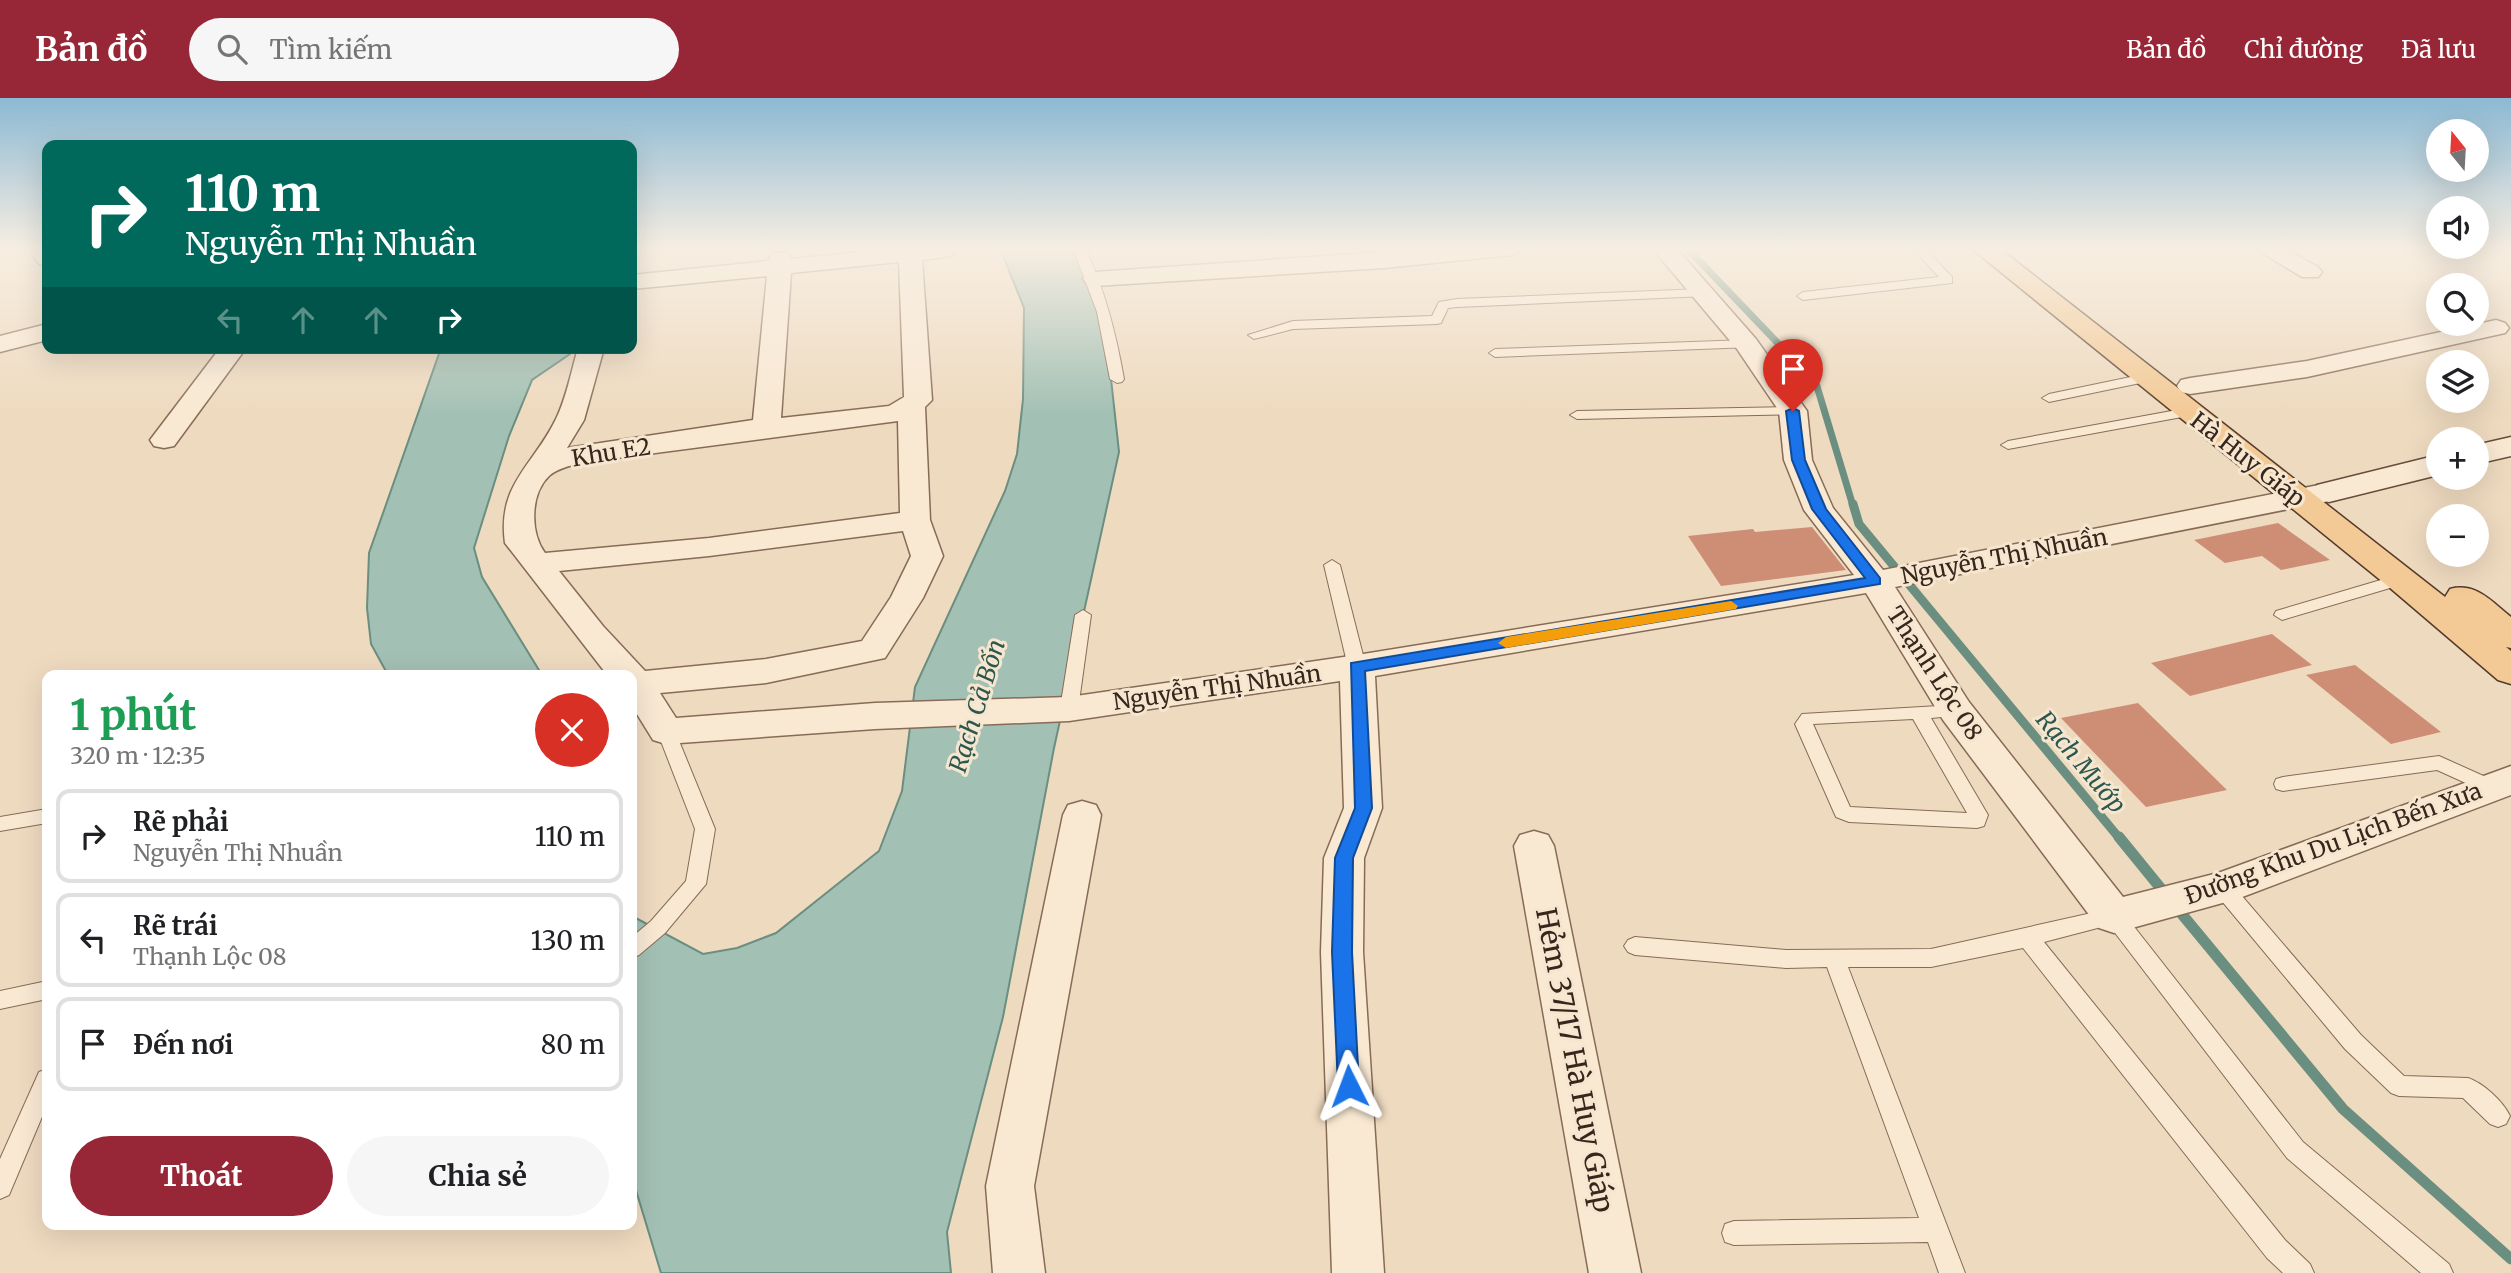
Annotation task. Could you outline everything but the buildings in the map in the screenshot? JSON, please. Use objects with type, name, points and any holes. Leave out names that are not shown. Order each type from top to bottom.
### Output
[{"type":"main road","name":"Hà Huy Giáp","points":[[2051,303],[2145,379],[2189,399]]},
{"type":"main road","name":"Hà Huy Giáp","points":[[2075,303],[2189,399],[2314,495],[2511,636]]},
{"type":"main road","name":"Hà Huy Giáp","points":[[2314,495],[2401,579],[2511,671]]},
{"type":"street","points":[[760,429],[767,421],[776,303]]},
{"type":"street","points":[[637,680],[766,671],[873,650],[907,598],[927,556],[915,520],[911,406],[918,400],[913,303]]},
{"type":"street","name":"Thạnh Lộc 08","points":[[1711,303],[1747,344],[1793,411],[1798,460],[1819,509],[1875,581],[1956,711],[2113,916]]},
{"type":"street","points":[[2189,399],[2306,369],[2496,328]]},
{"type":"street","points":[[0,344],[42,333]]},
{"type":"street","points":[[164,440],[228,354]]},
{"type":"street","points":[[540,468],[570,420],[589,354]]},
{"type":"street","name":"Khu E2","points":[[624,670],[521,543],[518,524],[526,486],[540,468],[573,455],[897,413],[911,406]]},
{"type":"street","points":[[2489,452],[2511,446]]},
{"type":"street","name":"Nguyễn Thị Nhuần","points":[[666,732],[875,716],[1069,709],[1357,667],[1875,581],[2314,495],[2426,467]]},
{"type":"street","points":[[537,563],[709,547],[915,520]]},
{"type":"street","points":[[1357,667],[1363,808],[1344,858],[1342,952],[1358,1273]]},
{"type":"street","name":"Khu E2","points":[[637,688],[666,732]]},
{"type":"street","name":"Đường Khu Du Lịch Bến Xưa","points":[[2113,916],[2223,888],[2501,784]]},
{"type":"street","points":[[1019,1273],[1010,1186],[1082,815]]},
{"type":"street","name":"Hẻm 37/17 Hà Huy Giáp","points":[[1534,846],[1615,1273]]},
{"type":"lane","points":[[1102,303],[1109,326],[1117,379]]},
{"type":"lane","points":[[1254,335],[1293,325],[1437,320],[1443,305],[1461,303]]},
{"type":"lane","points":[[1495,353],[1747,344]]},
{"type":"lane","points":[[2049,398],[2145,379]]},
{"type":"lane","points":[[2008,445],[2189,399]]},
{"type":"lane","points":[[1577,415],[1793,411]]},
{"type":"lane","points":[[1332,565],[1357,667]]},
{"type":"lane","points":[[2283,615],[2401,579]]},
{"type":"lane","points":[[1069,709],[1083,615]]},
{"type":"lane","points":[[1919,714],[1978,815],[1977,821],[1973,823],[1877,817],[1843,812],[1804,724],[1808,719],[1956,711]]},
{"type":"lane","points":[[637,944],[659,927],[696,884],[705,829],[666,732]]},
{"type":"lane","points":[[2283,784],[2439,763],[2501,784]]},
{"type":"lane","points":[[0,824],[42,817]]},
{"type":"lane","points":[[2223,888],[2353,1042],[2399,1086],[2468,1088],[2498,1116]]},
{"type":"lane","points":[[2113,916],[2295,1150],[2440,1273]]},
{"type":"lane","name":"Đường Khu Du Lịch Bến Xưa","points":[[1635,946],[1786,959],[1931,958],[2028,938],[2113,916]]},
{"type":"lane","points":[[2028,938],[2276,1249],[2301,1273]]},
{"type":"lane","points":[[1834,958],[1952,1273]]},
{"type":"lane","points":[[0,1000],[42,991]]},
{"type":"lane","points":[[0,1187],[42,1091]]},
{"type":"lane","points":[[1734,1233],[1936,1230]]},
{"type":"water","name":"Rạch Cả Bốn","points":[[1022,303],[1097,303],[1105,324],[1119,452],[1054,748],[1003,1017],[947,1232],[951,1273],[661,1273],[637,1194],[637,919],[703,954],[737,948],[776,933],[879,851],[902,791],[915,687],[1005,491],[1017,454],[1023,399]]},
{"type":"water","points":[[439,354],[570,354],[532,380],[509,436],[474,548],[482,577],[539,670],[385,670],[371,644],[367,608],[369,553]]},
{"type":"waterway","name":"Rạch Mướp","points":[[1739,303],[1816,383],[1853,506]]},
{"type":"waterway","name":"Rạch Mướp","points":[[1853,504],[1859,524],[2120,839]]},
{"type":"waterway","name":"Rạch Mướp","points":[[2119,837],[2167,896]]},
{"type":"waterway","name":"Rạch Mướp","points":[[2176,907],[2343,1109],[2511,1259]]},
{"type":"slow traffic","points":[[1506,643],[1731,606]]},
{"type":"route","points":[[1349,1086],[1342,952],[1344,858],[1363,808],[1357,667],[1875,581],[1819,509],[1798,460],[1793,411]]}]
